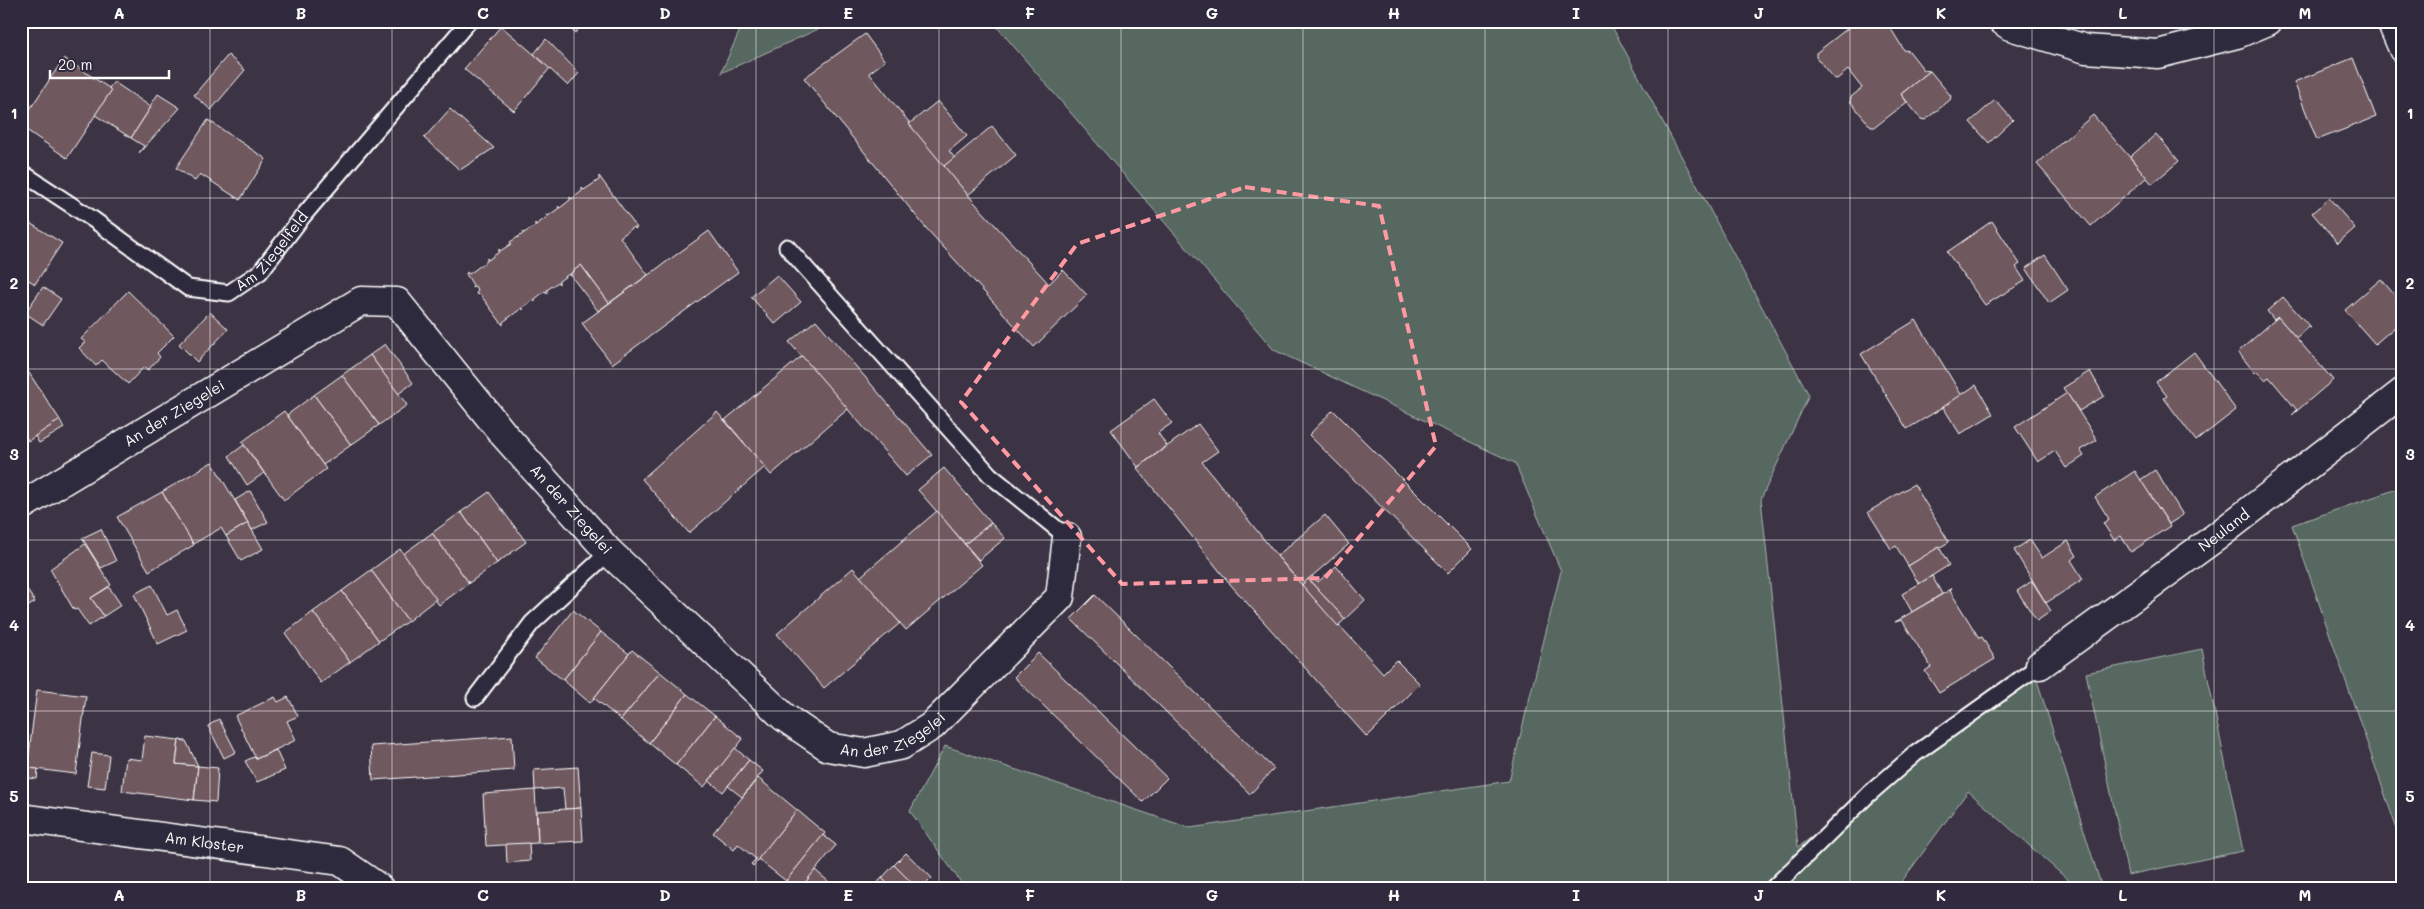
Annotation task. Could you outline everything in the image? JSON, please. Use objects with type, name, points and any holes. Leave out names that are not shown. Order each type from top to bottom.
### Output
[{"type":"street","points":[[2002,21],[2010,26],[2086,49],[2158,54],[2237,34],[2268,21]]},
{"type":"street","points":[[2392,21],[2403,49]]},
{"type":"street","name":"An der Ziegelei","points":[[21,506],[361,300],[397,302],[505,436],[609,552],[784,717],[828,747],[864,753],[902,745],[932,726],[1060,597],[1067,537]]},
{"type":"street","name":"Neuland","points":[[2040,665],[2216,537],[2403,392]]},
{"type":"street","name":"Am Kloster","points":[[21,818],[340,862],[379,888]]},
{"type":"lane","name":"Am Ziegelfeld","points":[[21,172],[94,220],[188,288],[229,293],[260,272],[303,216],[469,21]]},
{"type":"lane","points":[[787,247],[990,475],[1067,537]]},
{"type":"lane","points":[[474,698],[532,622],[609,552]]},
{"type":"lane","points":[[1773,888],[1869,794],[1915,754],[2040,665]]},
{"type":"highlighted area","points":[[1245,187],[1379,206],[1436,446],[1325,578],[1122,584],[961,402],[1077,244]]},
{"type":"green space","points":[[744,21],[836,21],[721,73]]},
{"type":"green space","points":[[992,21],[1464,21],[1466,24],[1469,21],[1609,21],[1809,395],[1761,499],[1798,847],[2036,677],[2102,888],[2077,888],[1968,791],[1897,888],[965,888],[910,811],[945,746],[1190,828],[1509,781],[1561,571],[1515,463],[1274,350]]},
{"type":"green space","points":[[2403,487],[2403,847],[2292,525]]},
{"type":"green space","points":[[2202,649],[2243,851],[2128,875],[2086,673]]},
{"type":"building","points":[[562,21],[585,21],[575,33]]},
{"type":"building","points":[[1857,21],[1886,21],[1904,50],[1909,51],[1924,70],[1930,71],[1901,94],[1907,102],[1875,127],[1871,127],[1850,101],[1851,97],[1862,88],[1848,70],[1837,79],[1833,78],[1816,57],[1816,53]]},
{"type":"building","points":[[501,26],[550,68],[514,111],[464,69]]},
{"type":"building","points":[[865,34],[885,61],[869,73],[974,202],[1049,284],[1063,270],[1087,295],[1034,347],[926,228],[804,78]]},
{"type":"building","points":[[546,39],[579,73],[568,86],[534,54]]},
{"type":"building","points":[[228,55],[245,70],[211,110],[194,95]]},
{"type":"building","points":[[64,58],[112,90],[67,158],[22,127],[29,117],[26,115]]},
{"type":"building","points":[[2353,58],[2376,117],[2317,140],[2294,82]]},
{"type":"building","points":[[1930,71],[1951,96],[1950,100],[1925,120],[1921,119],[1901,94]]},
{"type":"building","points":[[114,82],[151,107],[131,138],[95,115],[111,91],[109,88]]},
{"type":"building","points":[[158,94],[180,108],[139,153],[144,146],[131,138]]},
{"type":"building","points":[[1995,100],[2013,120],[1989,143],[1970,122]]},
{"type":"building","points":[[938,101],[967,136],[949,151],[955,158],[944,166],[909,124]]},
{"type":"building","points":[[450,109],[494,148],[460,170],[424,138]]},
{"type":"building","points":[[2093,115],[2147,177],[2091,226],[2037,164]]},
{"type":"building","points":[[208,120],[266,159],[240,200],[200,174],[195,181],[176,168]]},
{"type":"building","points":[[992,126],[1016,155],[968,195],[944,166]]},
{"type":"building","points":[[2156,134],[2179,161],[2152,184],[2130,157]]},
{"type":"building","points":[[599,176],[637,228],[635,229],[634,227],[620,237],[648,275],[609,303],[581,265],[571,273],[571,276],[569,274],[559,281],[559,284],[558,282],[547,290],[547,293],[545,291],[535,299],[535,302],[534,300],[523,307],[523,310],[522,308],[503,322],[503,325],[479,293],[477,295],[478,291],[475,286],[472,288],[473,285],[466,274],[467,272],[469,274],[487,261],[487,258],[488,260],[499,252],[499,249],[500,251],[511,244],[510,242],[523,234],[523,232],[535,226],[535,223],[536,225],[547,217],[546,214],[548,216],[559,208],[558,206],[560,208],[570,200],[570,197],[572,199],[582,191],[582,188],[584,190],[599,180]]},
{"type":"building","points":[[2329,198],[2355,228],[2338,243],[2312,213]]},
{"type":"building","points":[[1992,221],[2020,264],[2016,267],[2025,281],[1985,305],[1947,252]]},
{"type":"building","points":[[28,222],[62,243],[35,284],[21,275],[21,233]]},
{"type":"building","points":[[709,231],[738,272],[612,364],[582,323]]},
{"type":"building","points":[[2045,255],[2068,290],[2049,303],[2026,268]]},
{"type":"building","points":[[581,265],[609,303],[598,311],[571,276],[571,273]]},
{"type":"building","points":[[777,275],[801,302],[775,324],[751,297]]},
{"type":"building","points":[[2381,279],[2403,305],[2403,320],[2375,344],[2345,310]]},
{"type":"building","points":[[43,287],[61,299],[43,325],[25,313]]},
{"type":"building","points":[[128,291],[174,336],[157,353],[160,357],[148,370],[144,367],[128,384],[102,360],[96,366],[79,348],[85,342],[81,339]]},
{"type":"building","points":[[2283,297],[2311,328],[2308,327],[2296,338],[2278,317],[2274,320],[2267,311]]},
{"type":"building","points":[[210,312],[228,329],[197,362],[179,344]]},
{"type":"building","points":[[2278,317],[2333,380],[2292,415],[2297,410],[2269,377],[2265,380],[2257,371],[2255,373],[2238,352]]},
{"type":"building","points":[[816,320],[932,455],[906,476],[789,342]]},
{"type":"building","points":[[1916,320],[1962,396],[1907,429],[1861,354]]},
{"type":"building","points":[[385,344],[413,383],[398,394],[370,355]]},
{"type":"building","points":[[2194,352],[2236,410],[2196,441],[2166,401],[2164,398],[2167,396],[2156,382]]},
{"type":"building","points":[[370,355],[407,405],[379,425],[342,375]]},
{"type":"building","points":[[802,356],[848,409],[771,475],[725,420]]},
{"type":"building","points":[[21,365],[24,370],[27,370],[60,420],[28,441],[27,438],[21,442]]},
{"type":"building","points":[[2090,371],[2104,396],[2079,411],[2063,388]]},
{"type":"building","points":[[342,375],[379,425],[351,445],[314,395]]},
{"type":"building","points":[[1976,385],[1993,414],[1960,434],[1943,407]]},
{"type":"building","points":[[2067,393],[2097,440],[2080,450],[2084,456],[2066,468],[2055,451],[2038,462],[2015,427]]},
{"type":"building","points":[[314,395],[351,445],[323,465],[287,415]]},
{"type":"building","points":[[1154,399],[1172,423],[1158,433],[1167,446],[1138,467],[1111,430]]},
{"type":"building","points":[[1333,410],[1472,549],[1448,573],[1309,435]]},
{"type":"building","points":[[284,411],[326,469],[284,500],[242,442]]},
{"type":"building","points":[[717,412],[765,467],[689,533],[642,479]]},
{"type":"building","points":[[60,420],[64,428],[39,443],[35,436]]},
{"type":"building","points":[[1198,424],[1218,451],[1202,462],[1286,567],[1383,673],[1396,660],[1420,684],[1367,737],[1230,584],[1137,468]]},
{"type":"building","points":[[244,445],[264,473],[247,485],[229,456]]},
{"type":"building","points":[[212,462],[248,523],[226,536],[221,528],[193,544],[162,492]]},
{"type":"building","points":[[944,468],[991,523],[965,544],[918,490]]},
{"type":"building","points":[[2155,470],[2183,515],[2169,524],[2140,480]]},
{"type":"building","points":[[2135,471],[2170,526],[2131,552],[2121,536],[2114,540],[2103,523],[2109,519],[2095,497]]},
{"type":"building","points":[[1914,484],[1949,542],[1908,566],[1896,546],[1891,549],[1868,512]]},
{"type":"building","points":[[250,491],[268,522],[252,530],[235,500]]},
{"type":"building","points":[[162,492],[194,545],[149,571],[117,517]]},
{"type":"building","points":[[489,492],[526,542],[497,563],[461,512]]},
{"type":"building","points":[[937,511],[982,565],[906,630],[860,577]]},
{"type":"building","points":[[461,512],[497,563],[469,583],[432,533]]},
{"type":"building","points":[[1325,515],[1349,544],[1302,585],[1277,556]]},
{"type":"building","points":[[248,523],[263,549],[241,561],[226,536]]},
{"type":"building","points":[[991,523],[1005,538],[979,560],[965,544]]},
{"type":"building","points":[[101,529],[116,561],[101,568],[82,538]]},
{"type":"building","points":[[432,533],[469,583],[439,605],[403,554]]},
{"type":"building","points":[[2030,540],[2042,558],[2068,541],[2077,556],[2071,560],[2083,579],[2046,603],[2014,550]]},
{"type":"building","points":[[85,544],[111,585],[91,598],[104,616],[89,626],[77,609],[74,610],[50,569]]},
{"type":"building","points":[[1939,547],[1949,565],[1919,584],[1908,566]]},
{"type":"building","points":[[400,549],[436,599],[408,621],[371,570]]},
{"type":"building","points":[[1336,566],[1365,600],[1345,619],[1308,579],[1312,576],[1318,582]]},
{"type":"building","points":[[853,568],[900,623],[824,688],[777,634]]},
{"type":"building","points":[[371,570],[408,621],[379,641],[342,591]]},
{"type":"building","points":[[1932,576],[1942,594],[1912,612],[1902,594]]},
{"type":"building","points":[[1308,579],[1345,619],[1338,626],[1302,585]]},
{"type":"building","points":[[21,581],[35,602],[21,611]]},
{"type":"building","points":[[2032,581],[2051,611],[2037,621],[2017,591]]},
{"type":"building","points":[[152,585],[167,615],[177,610],[187,630],[158,644],[134,594]]},
{"type":"building","points":[[109,587],[121,605],[104,616],[91,598]]},
{"type":"building","points":[[1953,588],[1950,591],[1979,638],[1982,637],[1995,659],[1939,693],[1925,671],[1931,667],[1902,620],[1895,622]]},
{"type":"building","points":[[342,591],[379,641],[350,662],[313,612]]},
{"type":"building","points":[[1095,595],[1274,769],[1250,794],[1071,619]]},
{"type":"building","points":[[573,610],[601,632],[563,680],[535,658]]},
{"type":"building","points":[[313,612],[350,662],[321,683],[285,633]]},
{"type":"building","points":[[601,632],[629,654],[590,703],[563,680]]},
{"type":"building","points":[[632,650],[660,672],[621,720],[594,698]]},
{"type":"building","points":[[1038,653],[1167,778],[1143,802],[1014,677]]},
{"type":"building","points":[[660,672],[687,694],[649,743],[621,720]]},
{"type":"building","points":[[37,690],[86,696],[76,774],[27,768]]},
{"type":"building","points":[[687,694],[715,716],[676,765],[649,743]]},
{"type":"building","points":[[275,697],[278,702],[288,697],[298,716],[287,721],[296,740],[256,759],[235,716]]},
{"type":"building","points":[[715,716],[743,739],[704,787],[676,765]]},
{"type":"building","points":[[219,719],[236,752],[224,758],[208,726]]},
{"type":"building","points":[[145,736],[179,740],[176,764],[198,766],[194,800],[122,791],[126,758],[142,760]]},
{"type":"building","points":[[512,736],[514,770],[373,780],[371,746]]},
{"type":"building","points":[[179,740],[186,741],[198,766],[176,764]]},
{"type":"building","points":[[21,745],[30,746],[27,768],[38,769],[37,779],[21,777]]},
{"type":"building","points":[[735,748],[749,760],[723,792],[709,781]]},
{"type":"building","points":[[276,750],[285,770],[257,782],[245,761],[254,757],[256,759]]},
{"type":"building","points":[[92,753],[109,755],[105,788],[87,786]]},
{"type":"building","points":[[749,760],[763,771],[742,797],[728,786]]},
{"type":"building","points":[[198,766],[218,768],[216,802],[194,800]]},
{"type":"building","points":[[578,767],[581,808],[565,809],[563,788],[535,790],[534,770]]},
{"type":"building","points":[[758,778],[797,810],[753,866],[751,864],[756,859],[738,844],[734,850],[713,833]]},
{"type":"building","points":[[535,790],[538,843],[486,846],[483,794]]},
{"type":"building","points":[[581,808],[583,841],[538,843],[537,811]]},
{"type":"building","points":[[797,810],[825,833],[786,881],[758,859]]},
{"type":"building","points":[[823,835],[836,845],[801,888],[794,888],[786,881]]},
{"type":"building","points":[[529,843],[530,861],[507,863],[506,844]]},
{"type":"building","points":[[906,853],[932,878],[922,888],[917,888],[894,865]]},
{"type":"building","points":[[894,865],[917,888],[892,888],[882,878]]},
{"type":"building","points":[[815,870],[829,882],[824,888],[801,888]]},
{"type":"building","points":[[882,878],[892,888],[872,888]]}]
